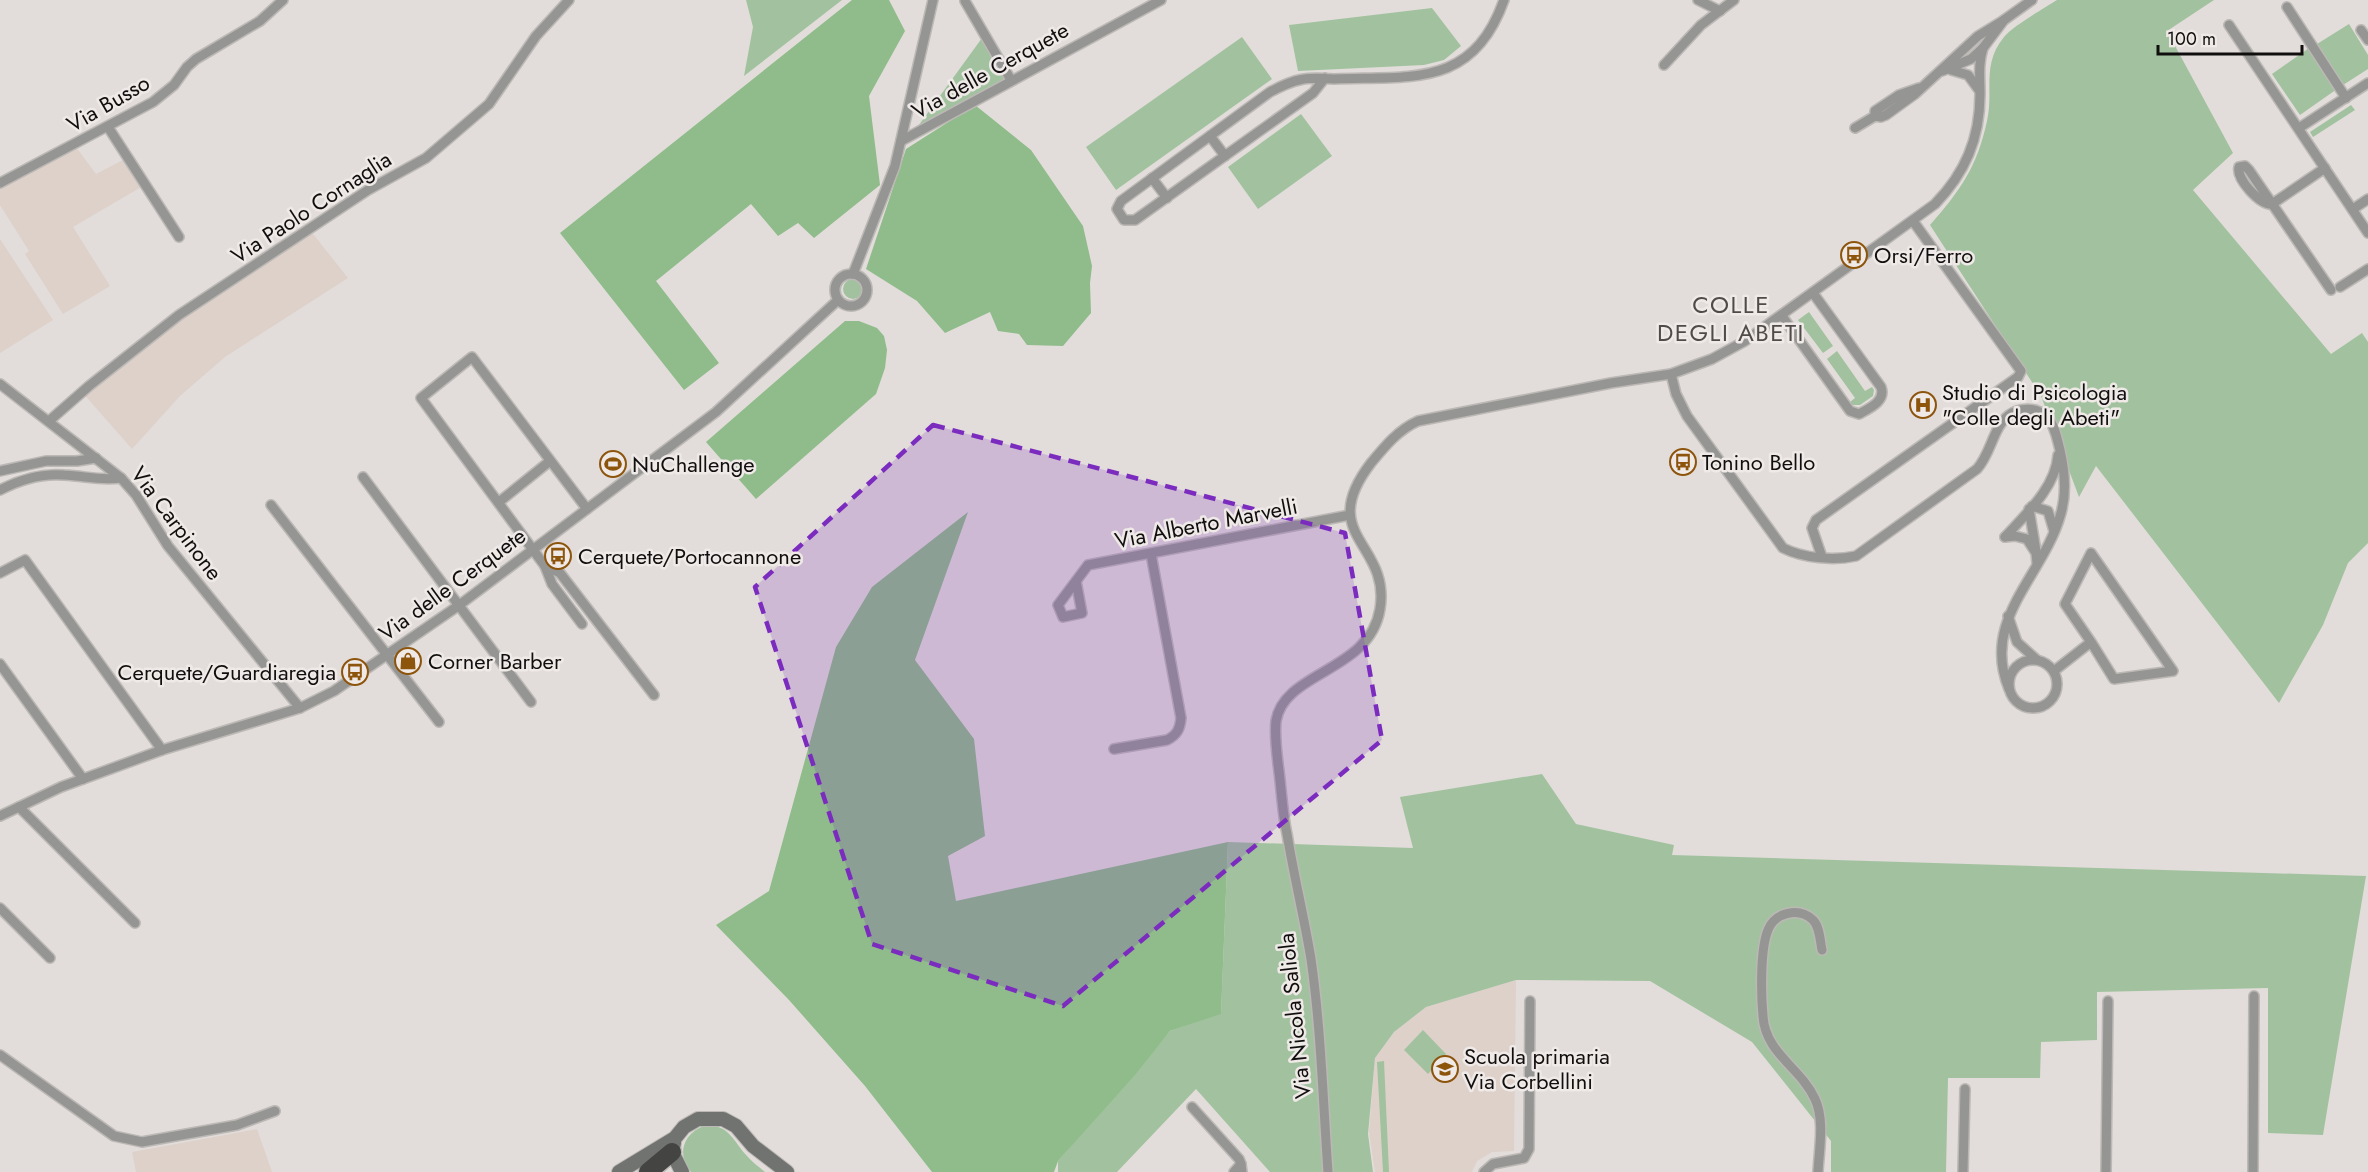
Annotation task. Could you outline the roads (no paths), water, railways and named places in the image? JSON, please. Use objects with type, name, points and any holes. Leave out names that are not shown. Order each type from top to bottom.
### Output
[{"type":"highway","points":[[648,1172],[674,1145]]},
{"type":"main road","points":[[619,1172],[674,1145],[684,1127],[698,1119],[723,1119],[736,1126],[753,1146],[787,1172]]},
{"type":"main road","points":[[674,1145],[682,1172]]},
{"type":"street","name":"Via Busso","points":[[0,183],[159,98],[177,83],[187,67],[209,50],[260,21],[283,0]]},
{"type":"street","name":"Via Paolo Cornaglia","points":[[49,421],[89,386],[179,315],[368,190],[426,158],[489,104],[536,36],[569,0]]},
{"type":"street","name":"Via delle Cerquete","points":[[853,274],[895,166],[933,0]]},
{"type":"street","name":"Via delle Cerquete","points":[[901,141],[1161,0]]},
{"type":"street","points":[[1325,78],[1313,93],[1167,198],[1135,220],[1124,220],[1117,209],[1121,201],[1270,92],[1304,77],[1436,73],[1469,56],[1497,18],[1504,0]]},
{"type":"street","points":[[1698,0],[1720,11]]},
{"type":"street","points":[[1706,0],[1720,11]]},
{"type":"street","points":[[1664,65],[1688,37],[1734,0]]},
{"type":"street","points":[[1855,128],[1875,116],[1886,115],[1916,94],[1978,36],[2032,0]]},
{"type":"street","points":[[965,1],[1011,80]]},
{"type":"street","points":[[2287,7],[2346,98]]},
{"type":"street","points":[[1940,72],[1964,63],[1983,48],[2004,20]]},
{"type":"street","points":[[2229,25],[2368,233]]},
{"type":"street","points":[[2361,30],[2368,40]]},
{"type":"street","points":[[1350,516],[1353,491],[1360,478],[1398,433],[1418,421],[1611,383],[1671,374],[1729,351],[1782,316],[1913,221],[1935,204],[1961,173],[1974,141],[1979,118],[1979,62],[1983,48]]},
{"type":"street","points":[[1940,72],[1950,70],[1963,72],[1973,79],[1980,92]]},
{"type":"street","points":[[2299,128],[2368,83]]},
{"type":"street","points":[[108,127],[179,237]]},
{"type":"street","points":[[1210,136],[1225,156]]},
{"type":"street","points":[[2325,168],[2272,204],[2331,290]]},
{"type":"street","points":[[1152,178],[1167,198]]},
{"type":"street","points":[[2353,209],[2368,199]]},
{"type":"street","points":[[1822,557],[1812,528],[1816,520],[2018,377],[2021,371],[1913,221]]},
{"type":"street","points":[[2340,287],[2368,269]]},
{"type":"street","points":[[847,274],[853,274],[864,281],[867,287],[865,299],[855,306],[848,306],[838,300],[835,294],[837,282],[847,274]]},
{"type":"street","points":[[1782,316],[1850,411],[1859,414],[1881,400],[1883,394],[1881,387],[1813,293]]},
{"type":"street","name":"Via delle Cerquete","points":[[0,816],[83,778],[162,750],[300,708],[334,691],[458,606],[717,412],[838,300]]},
{"type":"street","points":[[582,624],[552,584],[546,566],[421,398],[472,357],[587,509]]},
{"type":"street","points":[[1671,374],[1683,410],[1783,548],[1797,554],[1822,557],[1848,558],[1863,551],[1973,473],[1984,460],[2000,427],[2011,414],[2027,409],[2042,413],[2050,421],[2064,468],[2061,513],[2054,531],[2008,616],[2001,640],[2001,662],[2003,675],[2012,698],[2022,706],[2032,709],[2046,705],[2056,694],[2057,686],[2054,671],[2044,662],[2037,660],[2023,662],[2014,669],[2009,680],[2009,689]]},
{"type":"street","name":"Via Carpinone","points":[[0,384],[121,478],[136,495],[174,554],[300,708]]},
{"type":"street","points":[[2036,553],[2027,539],[2015,536],[2006,537],[2031,508],[2055,473],[2059,447]]},
{"type":"street","points":[[0,471],[43,462],[96,458]]},
{"type":"street","points":[[499,502],[550,461]]},
{"type":"street","points":[[0,490],[24,480],[52,474],[97,480],[121,478]]},
{"type":"street","points":[[363,477],[531,702]]},
{"type":"street","points":[[271,505],[439,722]]},
{"type":"street","points":[[2031,508],[2039,507],[2048,511],[2054,531]]},
{"type":"street","points":[[2031,508],[2037,564]]},
{"type":"street","name":"Via Alberto Marvelli","points":[[1076,581],[1088,565],[1350,516]]},
{"type":"street","name":"Via Nicola Saliola","points":[[1328,1172],[1311,957],[1287,835],[1276,729],[1280,709],[1294,692],[1350,657],[1362,646],[1371,635],[1380,611],[1381,590],[1378,577],[1367,551],[1353,529],[1350,516]]},
{"type":"street","points":[[2091,553],[2173,671],[2114,679],[2091,642],[2065,604],[2091,553]]},
{"type":"street","points":[[1114,749],[1167,740],[1173,737],[1180,725],[1181,718],[1151,554]]},
{"type":"street","points":[[0,573],[25,560],[162,750]]},
{"type":"street","points":[[546,566],[560,573],[654,695]]},
{"type":"street","points":[[2008,616],[2017,642],[2037,660]]},
{"type":"street","points":[[2054,671],[2091,642]]},
{"type":"street","points":[[0,664],[83,778]]},
{"type":"street","points":[[20,807],[135,923]]},
{"type":"street","points":[[0,908],[50,958]]},
{"type":"street","points":[[1818,1172],[1820,1119],[1816,1102],[1809,1088],[1773,1048],[1764,1030],[1764,942],[1768,927],[1775,919],[1786,913],[1799,913],[1814,921],[1819,932],[1822,950]]},
{"type":"street","points":[[2253,1172],[2254,996]]},
{"type":"street","points":[[2106,1172],[2108,1000]]},
{"type":"street","points":[[1484,1172],[1493,1164],[1520,1160],[1528,1153],[1530,1001]]},
{"type":"street","points":[[0,1055],[114,1136],[142,1142],[237,1125],[276,1111]]},
{"type":"street","points":[[1964,1172],[1965,1089]]},
{"type":"street","points":[[1192,1107],[1239,1159],[1242,1168],[1234,1172]]},
{"type":"place","name":"Orsi/Ferro","points":[[1854,255]]},
{"type":"place","name":"Studio di Psicologia \"Colle degli Abeti\"","points":[[1923,405]]},
{"type":"place","name":"Tonino Bello","points":[[1683,462]]},
{"type":"place","name":"NuChallenge","points":[[613,464]]},
{"type":"place","name":"Cerquete/Portocannone","points":[[558,556]]},
{"type":"place","name":"Corner Barber","points":[[408,661]]},
{"type":"place","name":"Cerquete/Guardiaregia","points":[[355,672]]},
{"type":"place","name":"Scuola primaria Via Corbellini","points":[[1445,1069]]},
{"type":"district","name":"COLLE DEGLI ABETI","points":[[1731,318]]}]
